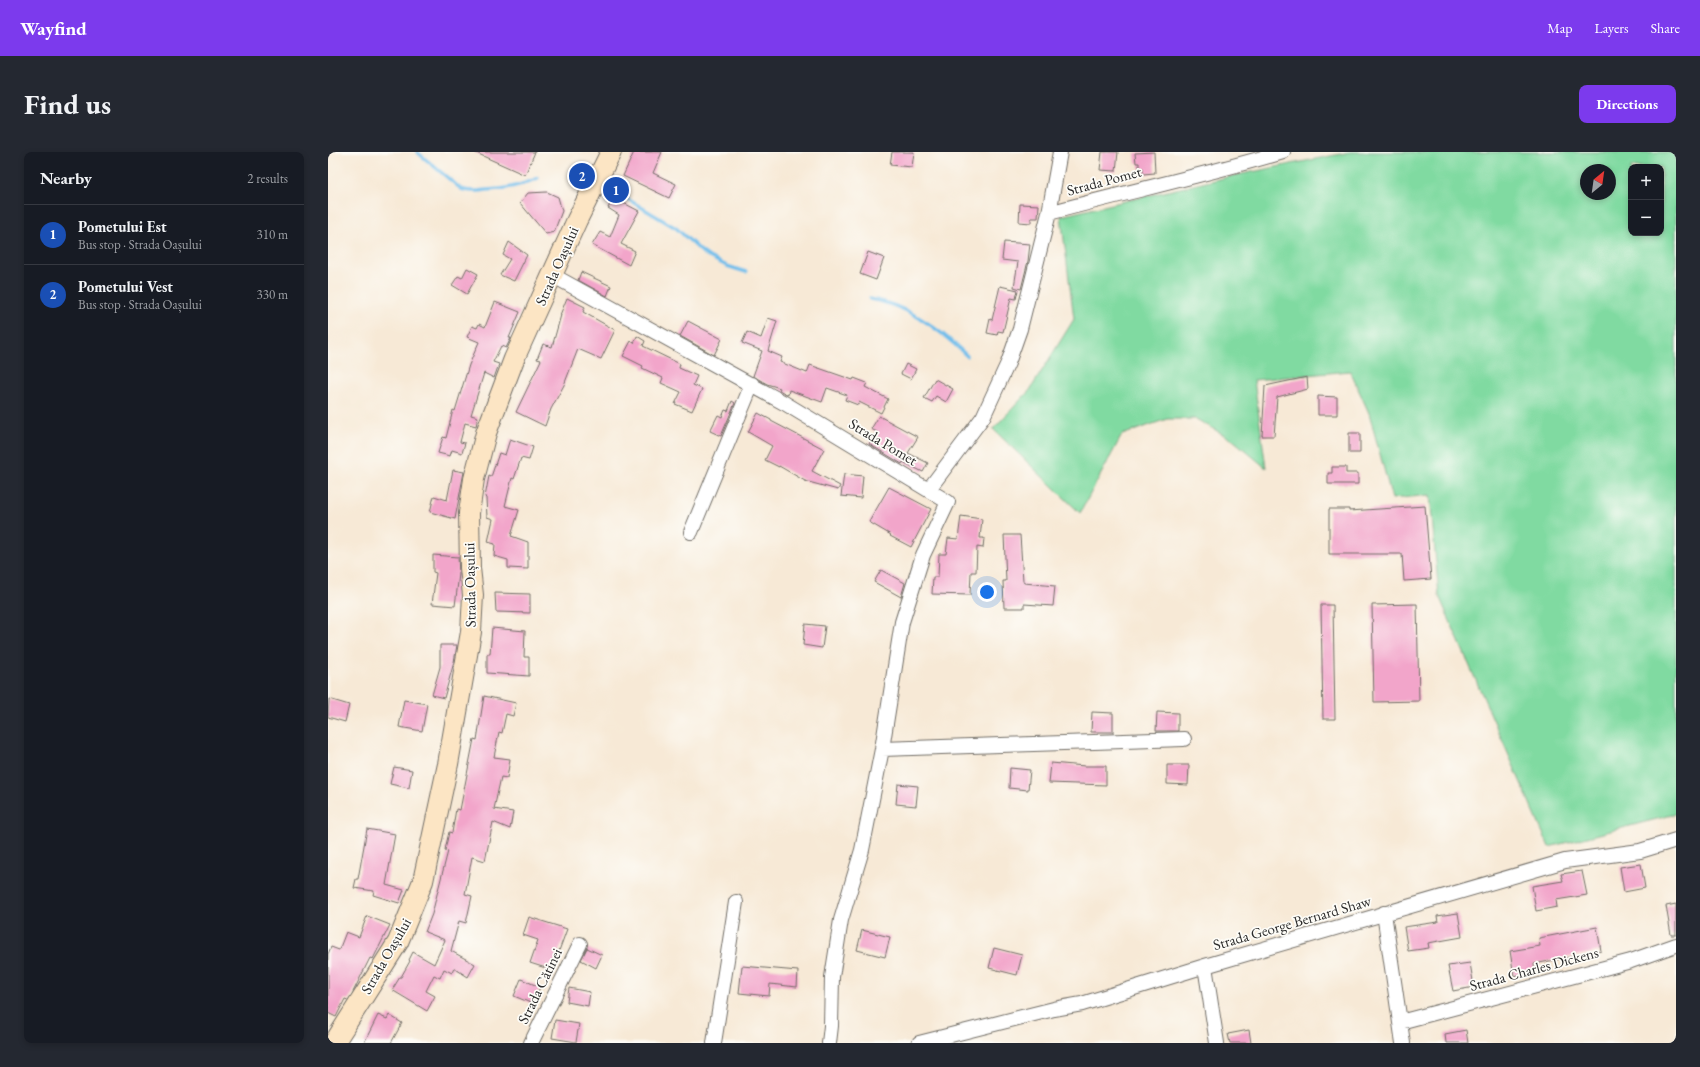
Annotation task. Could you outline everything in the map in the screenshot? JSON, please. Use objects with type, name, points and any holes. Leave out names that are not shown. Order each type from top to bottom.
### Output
[{"type":"main road","name":"Strada Oașului","points":[[334,1043],[398,942],[424,881],[448,764],[471,632],[473,595],[470,568],[469,513],[474,479],[486,433],[514,360],[552,275],[611,152]]},
{"type":"street","name":"Strada Pomet","points":[[552,275],[752,384],[929,489],[983,417],[999,384],[1020,329],[1049,213],[1060,152]]},
{"type":"street","name":"Strada Pomet","points":[[1049,213],[1227,168],[1283,152]]},
{"type":"street","points":[[691,532],[752,384]]},
{"type":"street","points":[[829,1043],[831,1026],[832,977],[841,920],[862,850],[882,749],[902,622],[923,555],[948,502],[929,489]]},
{"type":"street","points":[[882,749],[1184,739]]},
{"type":"street","name":"Strada George Bernard Shaw","points":[[919,1043],[1054,1009],[1082,1004],[1205,966],[1566,861],[1640,851],[1676,840]]},
{"type":"street","points":[[714,1043],[736,902]]},
{"type":"street","points":[[1384,914],[1403,1043]]},
{"type":"street","name":"Strada Cătinei","points":[[531,1043],[580,944]]},
{"type":"street","name":"Strada Charles Dickens","points":[[1400,1022],[1631,961],[1676,945]]},
{"type":"street","points":[[1205,966],[1217,1043]]},
{"type":"green space","points":[[1350,152],[1676,152],[1676,814],[1549,847],[1439,596],[1430,495],[1392,499],[1369,413],[1350,371],[1254,380],[1266,468],[1233,440],[1196,419],[1167,419],[1122,435],[1080,513],[993,429],[1030,390],[1074,319],[1061,216],[1232,176]]},
{"type":"building","points":[[474,152],[535,152],[525,175]]},
{"type":"building","points":[[634,152],[662,152],[653,173],[676,184],[669,198],[623,176]]},
{"type":"building","points":[[892,152],[914,152],[912,167],[890,165]]},
{"type":"building","points":[[1102,152],[1118,152],[1116,171],[1100,170]]},
{"type":"building","points":[[1154,152],[1155,173],[1143,174],[1143,168],[1139,168],[1139,163],[1136,163],[1135,153]]},
{"type":"building","points":[[547,192],[558,197],[562,211],[554,232],[546,234],[520,203],[528,193]]},
{"type":"building","points":[[614,198],[639,211],[621,244],[635,251],[629,265],[592,245],[600,232],[610,237],[619,215],[608,208]]},
{"type":"building","points":[[1020,204],[1039,205],[1038,218],[1031,218],[1031,223],[1019,222]]},
{"type":"building","points":[[509,242],[527,255],[514,281],[500,275],[510,259],[503,255]]},
{"type":"building","points":[[1004,242],[1030,244],[1028,261],[1021,289],[1014,287],[1018,262],[1002,260]]},
{"type":"building","points":[[868,252],[884,258],[876,280],[860,274]]},
{"type":"building","points":[[467,268],[478,274],[467,294],[452,285],[458,276],[462,278]]},
{"type":"building","points":[[581,272],[611,286],[607,296],[578,280]]},
{"type":"building","points":[[1000,286],[1018,290],[1016,299],[1011,298],[1003,332],[998,331],[997,335],[987,333],[990,319],[992,320]]},
{"type":"building","points":[[567,298],[585,307],[583,312],[615,330],[601,359],[578,349],[564,385],[551,409],[545,426],[516,412],[541,360],[537,359],[543,344],[552,347],[560,315]]},
{"type":"building","points":[[495,302],[520,312],[509,338],[511,338],[506,348],[501,346],[493,362],[499,364],[494,378],[484,373],[471,415],[478,417],[476,426],[465,423],[460,442],[465,443],[462,453],[452,450],[450,456],[438,453],[443,437],[446,438],[453,410],[455,411],[469,365],[479,342],[467,337],[472,326],[477,328],[479,324],[485,327]]},
{"type":"building","points":[[768,318],[777,321],[768,351],[782,357],[780,362],[807,373],[810,365],[853,380],[854,378],[867,383],[865,387],[888,399],[881,413],[859,402],[858,405],[845,400],[847,395],[827,388],[822,402],[789,390],[788,395],[779,390],[780,388],[767,384],[753,376],[762,351],[742,343],[747,332],[761,338]]},
{"type":"building","points":[[688,321],[722,339],[714,355],[680,336]]},
{"type":"building","points":[[637,336],[645,341],[643,346],[680,364],[679,368],[697,376],[693,385],[702,389],[692,411],[675,404],[681,392],[661,383],[663,378],[642,368],[643,366],[623,356],[631,341],[634,343]]},
{"type":"building","points":[[906,364],[916,369],[911,379],[901,374]]},
{"type":"building","points":[[1307,377],[1308,389],[1277,397],[1274,436],[1262,436],[1265,386]]},
{"type":"building","points":[[935,379],[953,389],[946,402],[936,396],[932,402],[924,398]]},
{"type":"building","points":[[1318,396],[1337,397],[1337,415],[1318,415]]},
{"type":"building","points":[[732,401],[735,403],[721,436],[710,431],[718,415],[722,417],[725,410],[728,411]]},
{"type":"building","points":[[758,413],[824,449],[812,471],[840,486],[838,490],[805,481],[765,460],[772,446],[748,432]]},
{"type":"building","points":[[879,416],[918,437],[908,453],[928,463],[923,472],[903,462],[902,464],[869,444],[877,432],[871,429]]},
{"type":"building","points":[[1349,433],[1360,433],[1360,453],[1349,453]]},
{"type":"building","points":[[510,439],[533,447],[529,460],[521,458],[514,479],[512,478],[505,506],[519,510],[511,536],[528,542],[528,569],[508,568],[508,560],[494,556],[495,544],[488,542],[493,519],[487,517],[485,497],[489,476],[491,477],[499,453],[505,455]]},
{"type":"building","points":[[1332,467],[1346,467],[1346,473],[1358,473],[1358,484],[1328,484],[1328,473],[1332,473]]},
{"type":"building","points":[[453,470],[464,472],[455,519],[430,512],[434,496],[447,500]]},
{"type":"building","points":[[844,474],[863,476],[861,498],[841,496]]},
{"type":"building","points":[[889,487],[931,509],[911,547],[890,536],[891,535],[869,522]]},
{"type":"building","points":[[1425,506],[1431,579],[1404,581],[1402,554],[1329,554],[1329,509],[1349,509],[1349,511]]},
{"type":"building","points":[[961,516],[982,519],[980,538],[984,538],[983,548],[977,547],[976,572],[971,572],[970,595],[932,594],[933,577],[938,577],[939,554],[946,554],[948,538],[958,539]]},
{"type":"building","points":[[1004,535],[1020,535],[1023,581],[1024,583],[1055,586],[1053,606],[1024,604],[1024,608],[1004,608],[1003,581],[1006,581]]},
{"type":"building","points":[[433,555],[458,557],[459,574],[455,606],[432,604],[436,573],[433,572]]},
{"type":"building","points":[[881,570],[905,583],[901,597],[874,582]]},
{"type":"building","points":[[495,593],[530,594],[530,613],[496,612]]},
{"type":"building","points":[[1417,604],[1419,701],[1374,702],[1372,605]]},
{"type":"building","points":[[1321,605],[1333,605],[1335,719],[1323,719]]},
{"type":"building","points":[[805,624],[825,626],[822,648],[803,645]]},
{"type":"building","points":[[492,628],[525,631],[524,657],[529,657],[529,676],[487,673],[487,654],[490,654]]},
{"type":"building","points":[[440,645],[457,645],[444,698],[432,695],[440,667]]},
{"type":"building","points":[[484,696],[516,703],[513,716],[506,714],[502,733],[499,732],[494,757],[510,759],[507,778],[501,777],[494,809],[513,812],[510,829],[493,822],[485,861],[472,857],[465,894],[472,896],[466,923],[459,921],[451,951],[475,964],[468,977],[454,968],[452,973],[444,969],[440,978],[434,975],[426,991],[435,996],[427,1011],[392,990],[410,961],[409,960],[413,952],[434,964],[445,940],[425,932],[432,914],[448,851],[445,850],[449,832],[452,833],[456,809],[460,810],[474,739],[477,740]]},
{"type":"building","points":[[329,699],[349,705],[345,722],[328,717]]},
{"type":"building","points":[[404,700],[427,704],[422,731],[399,727]]},
{"type":"building","points":[[1092,712],[1113,713],[1113,732],[1091,732]]},
{"type":"building","points":[[1157,712],[1178,713],[1178,731],[1156,731]]},
{"type":"building","points":[[1051,763],[1106,766],[1106,785],[1049,783]]},
{"type":"building","points":[[1167,765],[1189,765],[1188,785],[1167,784]]},
{"type":"building","points":[[394,767],[412,770],[409,788],[390,784]]},
{"type":"building","points":[[1010,768],[1030,770],[1028,790],[1009,788]]},
{"type":"building","points":[[898,784],[918,786],[916,806],[896,804]]},
{"type":"building","points":[[367,829],[395,834],[386,885],[404,890],[399,903],[373,895],[374,891],[354,888],[356,879],[358,879]]},
{"type":"building","points":[[1641,864],[1645,888],[1624,892],[1620,867]]},
{"type":"building","points":[[1582,871],[1587,895],[1556,900],[1557,907],[1536,911],[1532,886],[1563,881],[1561,874]]},
{"type":"building","points":[[1676,904],[1676,935],[1671,935],[1666,906]]},
{"type":"building","points":[[1458,913],[1462,937],[1428,943],[1429,948],[1408,951],[1404,927],[1438,922],[1437,916]]},
{"type":"building","points":[[367,916],[390,925],[373,959],[370,958],[352,994],[348,1000],[345,999],[336,1017],[328,1013],[328,954],[331,947],[339,950],[346,932],[359,937]]},
{"type":"building","points":[[529,917],[567,929],[552,970],[530,963],[538,940],[523,935]]},
{"type":"building","points":[[1597,927],[1601,951],[1534,964],[1535,972],[1514,976],[1510,951],[1540,946],[1539,938]]},
{"type":"building","points":[[862,930],[890,937],[885,957],[857,950]]},
{"type":"building","points":[[587,948],[602,955],[596,968],[581,960]]},
{"type":"building","points":[[994,948],[1022,955],[1017,975],[989,968]]},
{"type":"building","points":[[1470,963],[1474,987],[1453,991],[1448,966]]},
{"type":"building","points":[[742,966],[798,971],[797,987],[770,984],[769,996],[739,993]]},
{"type":"building","points":[[521,979],[540,987],[533,1004],[514,996]]},
{"type":"building","points":[[569,988],[590,992],[588,1006],[567,1002]]},
{"type":"building","points":[[378,1015],[387,1019],[389,1015],[402,1023],[391,1043],[364,1043]]},
{"type":"building","points":[[555,1020],[579,1024],[576,1042],[552,1038]]},
{"type":"building","points":[[1249,1030],[1251,1043],[1230,1043],[1228,1034]]},
{"type":"building","points":[[1466,1030],[1468,1043],[1446,1043],[1445,1034]]},
{"type":"waterway","points":[[417,152],[464,190],[477,191],[507,188],[538,178]]},
{"type":"waterway","points":[[614,191],[676,228],[709,257],[727,266],[746,272]]},
{"type":"waterway","points":[[870,299],[897,307],[923,320],[935,328],[967,356]]},
{"type":"place","name":"Pometului Vest","points":[[582,176]]},
{"type":"place","name":"Pometului Est","points":[[616,190]]}]
